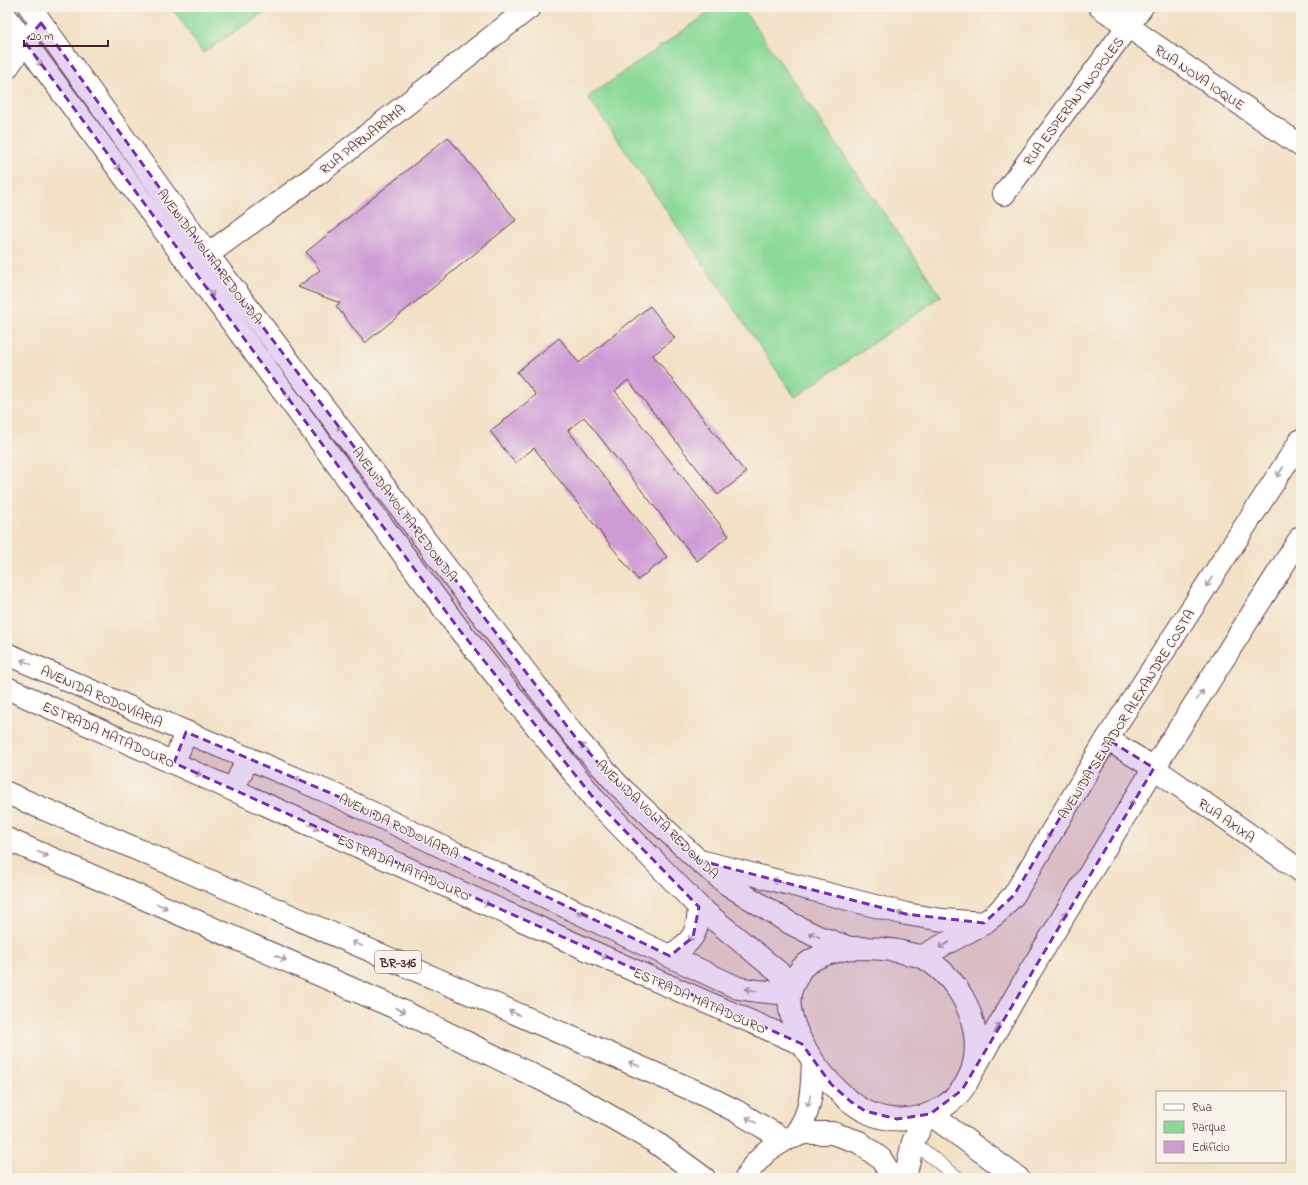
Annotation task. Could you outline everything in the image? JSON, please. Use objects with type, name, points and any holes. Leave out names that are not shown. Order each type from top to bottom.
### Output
[{"type":"main road","name":"RUA PARNARAMA","points":[[199,261],[319,173],[530,7]]},
{"type":"main road","name":"RUA NOVA IOQUE","points":[[1100,7],[1301,146]]},
{"type":"main road","name":"RUA ESPERANTINOPOLES","points":[[1004,194],[1142,7]]},
{"type":"main road","name":"AVENIDA VOLTA REDONDA","points":[[36,15],[199,261],[453,622],[596,801],[699,907],[792,989]]},
{"type":"main road","points":[[7,68],[25,42],[36,15]]},
{"type":"main road","name":"AVENIDA VOLTA REDONDA","points":[[7,18],[576,738],[619,786],[698,860],[727,884],[788,922],[816,936],[850,948]]},
{"type":"main road","name":"AVENIDA SENADOR ALEXANDRE COSTA","points":[[921,957],[984,923],[997,913],[1014,895],[1107,739],[1301,440]]},
{"type":"main road","points":[[971,1074],[975,1056],[975,1041],[972,1022],[966,1004],[957,987],[942,971],[921,957],[893,949],[850,948],[830,952],[814,959],[801,969],[792,989],[790,1008],[794,1023],[808,1053],[831,1084],[850,1101],[865,1111],[882,1117],[912,1119],[928,1115],[954,1100],[962,1090],[1029,974],[1154,768],[1301,537]]},
{"type":"main road","name":"AVENIDA RODOVÍARIA","points":[[7,654],[335,795],[738,988],[757,991],[792,989]]},
{"type":"main road","name":"ESTRADA MATADOURO","points":[[7,688],[636,972],[808,1053]]},
{"type":"main road","points":[[174,763],[186,732]]},
{"type":"main road","name":"RUA AXIXA","points":[[1107,739],[1154,768],[1301,872]]},
{"type":"main road","points":[[233,790],[248,758]]},
{"type":"main road","name":"BR-316","points":[[7,793],[702,1094],[790,1138]]},
{"type":"main road","points":[[7,839],[403,1011],[571,1094],[655,1142],[704,1178]]},
{"type":"main road","points":[[698,860],[906,914],[942,920],[984,923]]},
{"type":"main road","points":[[670,956],[686,943],[696,932],[699,920],[699,907]]},
{"type":"main road","points":[[790,1138],[805,1118],[810,1101],[812,1084],[808,1053]]},
{"type":"main road","points":[[905,1178],[913,1142],[928,1115]]},
{"type":"main road","points":[[928,1115],[1018,1178]]},
{"type":"main road","points":[[746,1178],[753,1166],[767,1151],[790,1138],[804,1133],[832,1133],[859,1142],[881,1159],[893,1178]]},
{"type":"lane","points":[[913,1142],[958,1178]]},
{"type":"highlighted area","points":[[41,23],[208,255],[576,738],[619,786],[698,860],[906,914],[984,923],[1014,895],[1107,739],[1154,768],[962,1090],[930,1114],[897,1119],[865,1111],[850,1101],[831,1084],[802,1044],[174,763],[186,732],[335,795],[670,956],[693,937],[699,907],[596,801],[458,628],[25,42]]},
{"type":"green space","points":[[172,7],[272,7],[203,53]]},
{"type":"green space","points":[[717,7],[742,7],[941,296],[795,397],[588,97]]},
{"type":"building","points":[[448,137],[516,220],[365,343],[336,306],[340,303],[298,287],[320,270],[306,252]]},
{"type":"building","points":[[650,306],[675,338],[653,355],[746,473],[718,495],[628,380],[615,391],[729,536],[697,561],[584,417],[568,430],[667,557],[638,580],[534,448],[515,463],[490,431],[536,395],[517,372],[559,338],[579,363]]}]
